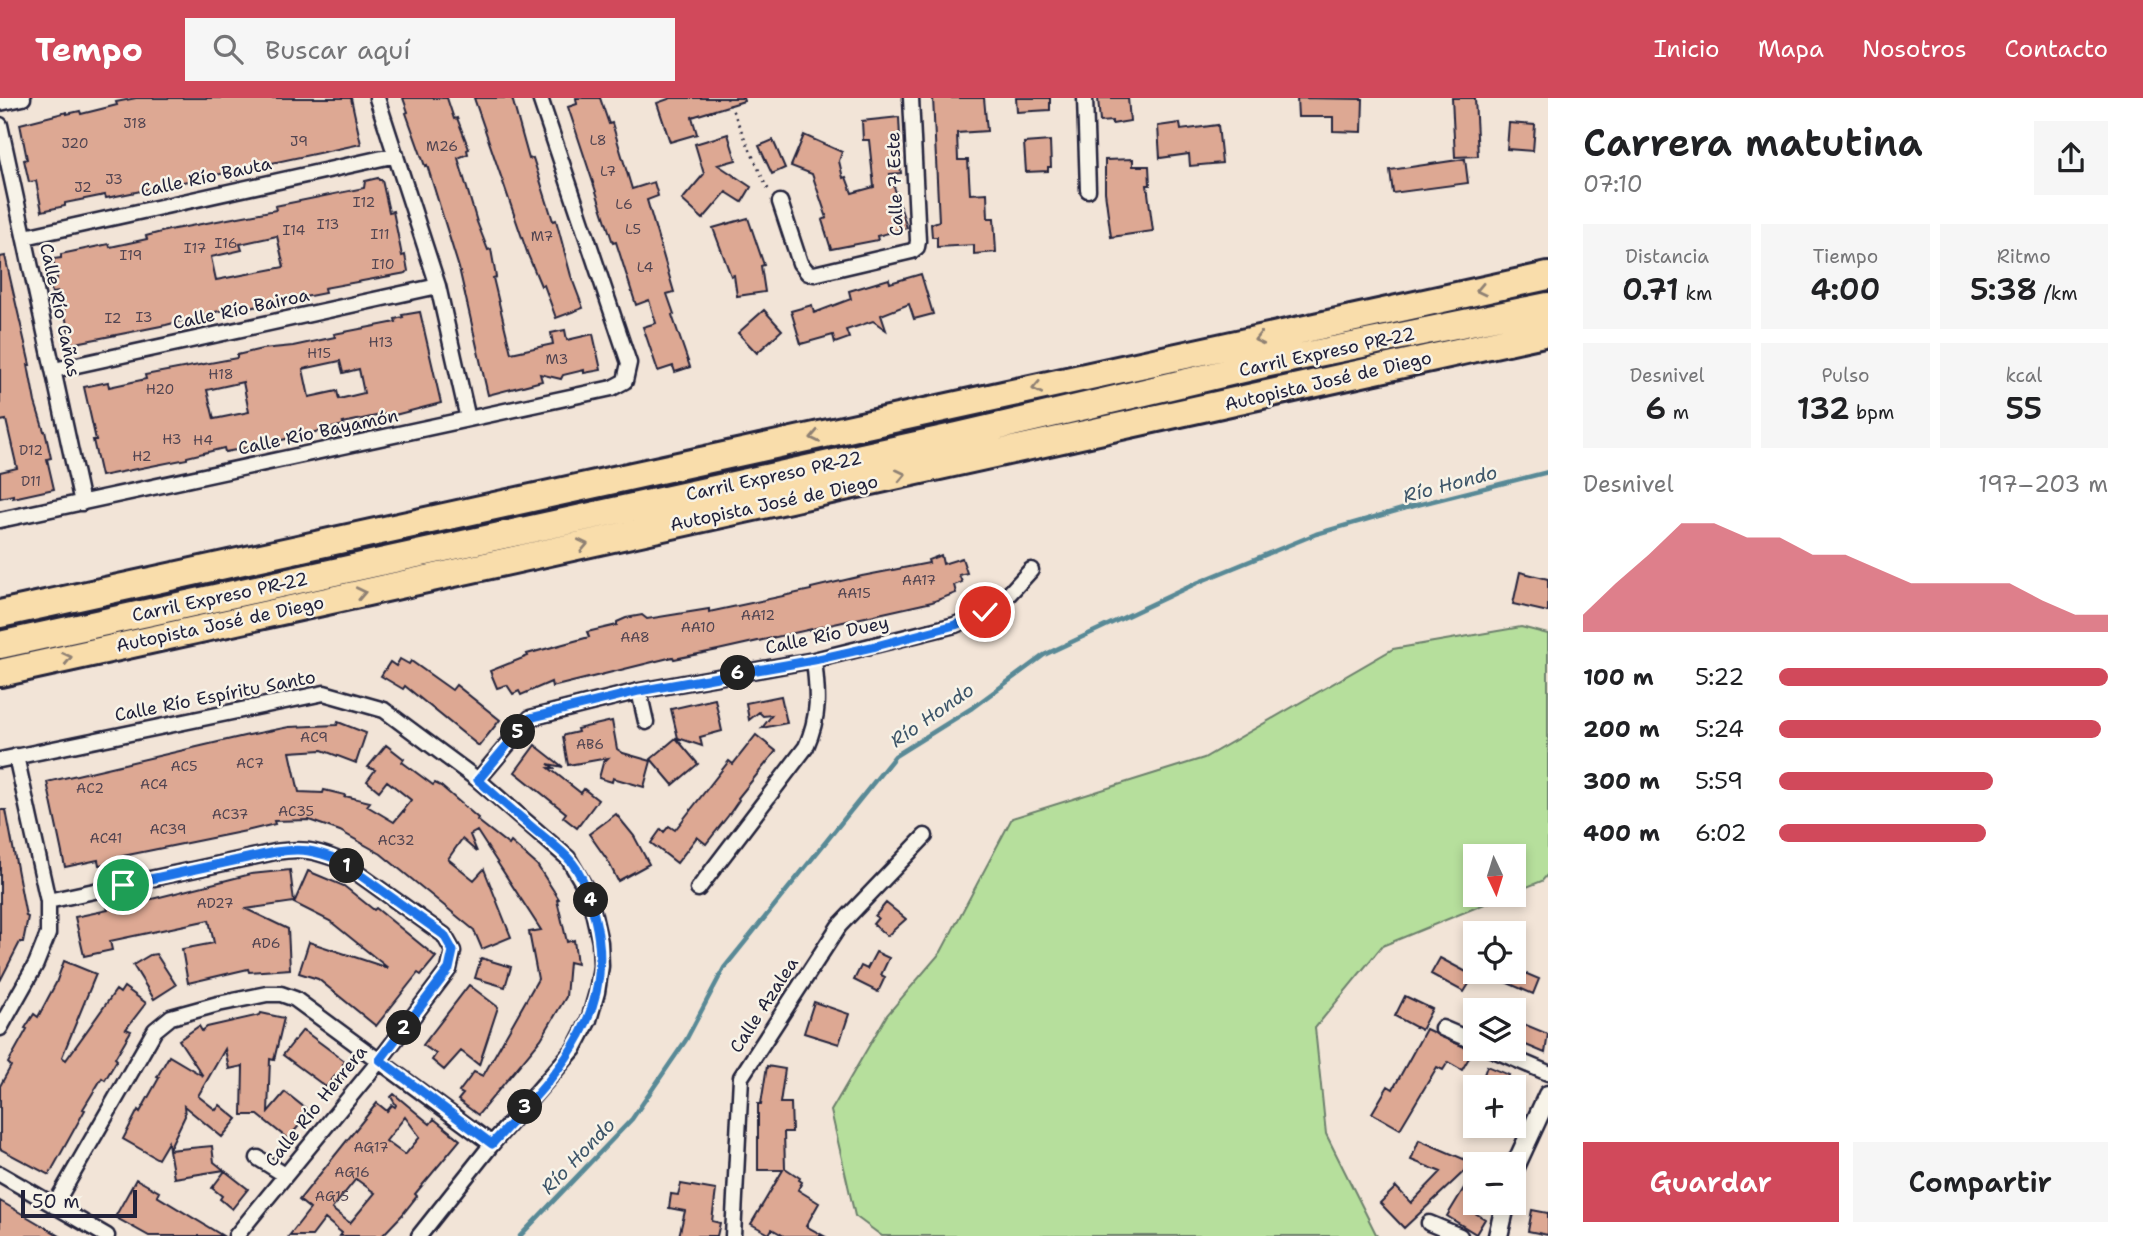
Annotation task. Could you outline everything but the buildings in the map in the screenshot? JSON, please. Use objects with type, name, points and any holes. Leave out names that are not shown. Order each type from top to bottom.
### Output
[{"type":"highway","points":[[0,614],[1548,276]]},
{"type":"highway","name":"Carril Expreso PR-22","points":[[0,645],[958,436],[1264,364],[1548,306]]},
{"type":"highway","name":"Autopista José de Diego","points":[[0,673],[1548,332]]},
{"type":"street","points":[[0,103],[23,98]]},
{"type":"street","points":[[377,98],[438,286],[468,419]]},
{"type":"street","name":"Calle Río Bayamón","points":[[0,520],[612,388],[625,381],[629,363],[540,98]]},
{"type":"street","name":"Calle 7 Este","points":[[780,202],[800,263],[808,273],[814,274],[912,251],[917,247],[918,241],[911,98]]},
{"type":"street","points":[[1085,98],[1088,190]]},
{"type":"street","name":"Calle Río Cañas","points":[[0,125],[82,503]]},
{"type":"street","name":"Calle Río Bauta","points":[[25,237],[396,155]]},
{"type":"street","name":"Calle Río Bairoa","points":[[54,370],[438,286]]},
{"type":"street","name":"Calle Río Duey","points":[[478,780],[530,718],[639,691],[814,660],[955,625],[985,612],[1009,594],[1031,570]]},
{"type":"street","points":[[698,888],[806,747],[813,731],[819,701],[814,660]]},
{"type":"street","points":[[639,691],[646,722]]},
{"type":"street","name":"Calle Río Espíritu Santo","points":[[0,760],[324,693],[384,710],[478,780],[568,858],[589,894],[600,942],[601,967],[589,1020],[574,1049],[492,1144],[419,1236]]},
{"type":"street","points":[[0,1028],[36,964],[48,934],[48,901],[16,756]]},
{"type":"street","name":"Calle Azalea","points":[[733,1236],[740,1077],[839,926],[925,836]]},
{"type":"street","name":"Calle Río Herrera","points":[[48,901],[299,849],[320,852],[339,860],[444,935],[453,951],[449,969],[380,1060],[236,1236]]},
{"type":"street","points":[[54,1206],[155,1031],[171,1017],[248,997],[282,994],[295,999],[492,1144]]},
{"type":"street","points":[[1442,1028],[1463,1037]]},
{"type":"street","points":[[1520,1061],[1548,1073]]},
{"type":"street","points":[[1522,1152],[1548,1096]]},
{"type":"street","points":[[258,1158],[285,1175]]},
{"type":"street","points":[[0,1174],[107,1236]]},
{"type":"street","points":[[1497,1236],[1503,1215]]},
{"type":"street","points":[[1429,1223],[1460,1236]]},
{"type":"path","points":[[727,98],[766,186],[780,202]]},
{"type":"green space","points":[[1521,627],[1548,634],[1548,874],[1542,881],[1526,887],[1526,844],[1463,844],[1463,907],[1477,907],[1382,946],[1315,1028],[1326,1134],[1377,1236],[882,1236],[855,1216],[831,1111],[887,1015],[941,952],[1012,818],[1204,758],[1393,649]]},
{"type":"waterway","name":"Río Hondo","points":[[520,1236],[632,1119],[686,1040],[724,968],[895,756],[972,708],[1044,655],[1199,582],[1316,534],[1548,472]]},
{"type":"route","points":[[123,885],[299,849],[320,852],[339,860],[444,935],[453,951],[449,969],[380,1060],[492,1144],[574,1049],[589,1020],[601,967],[600,942],[589,894],[581,877],[568,858],[478,780],[530,718],[639,691],[814,660],[876,646],[955,625],[985,612]]}]
